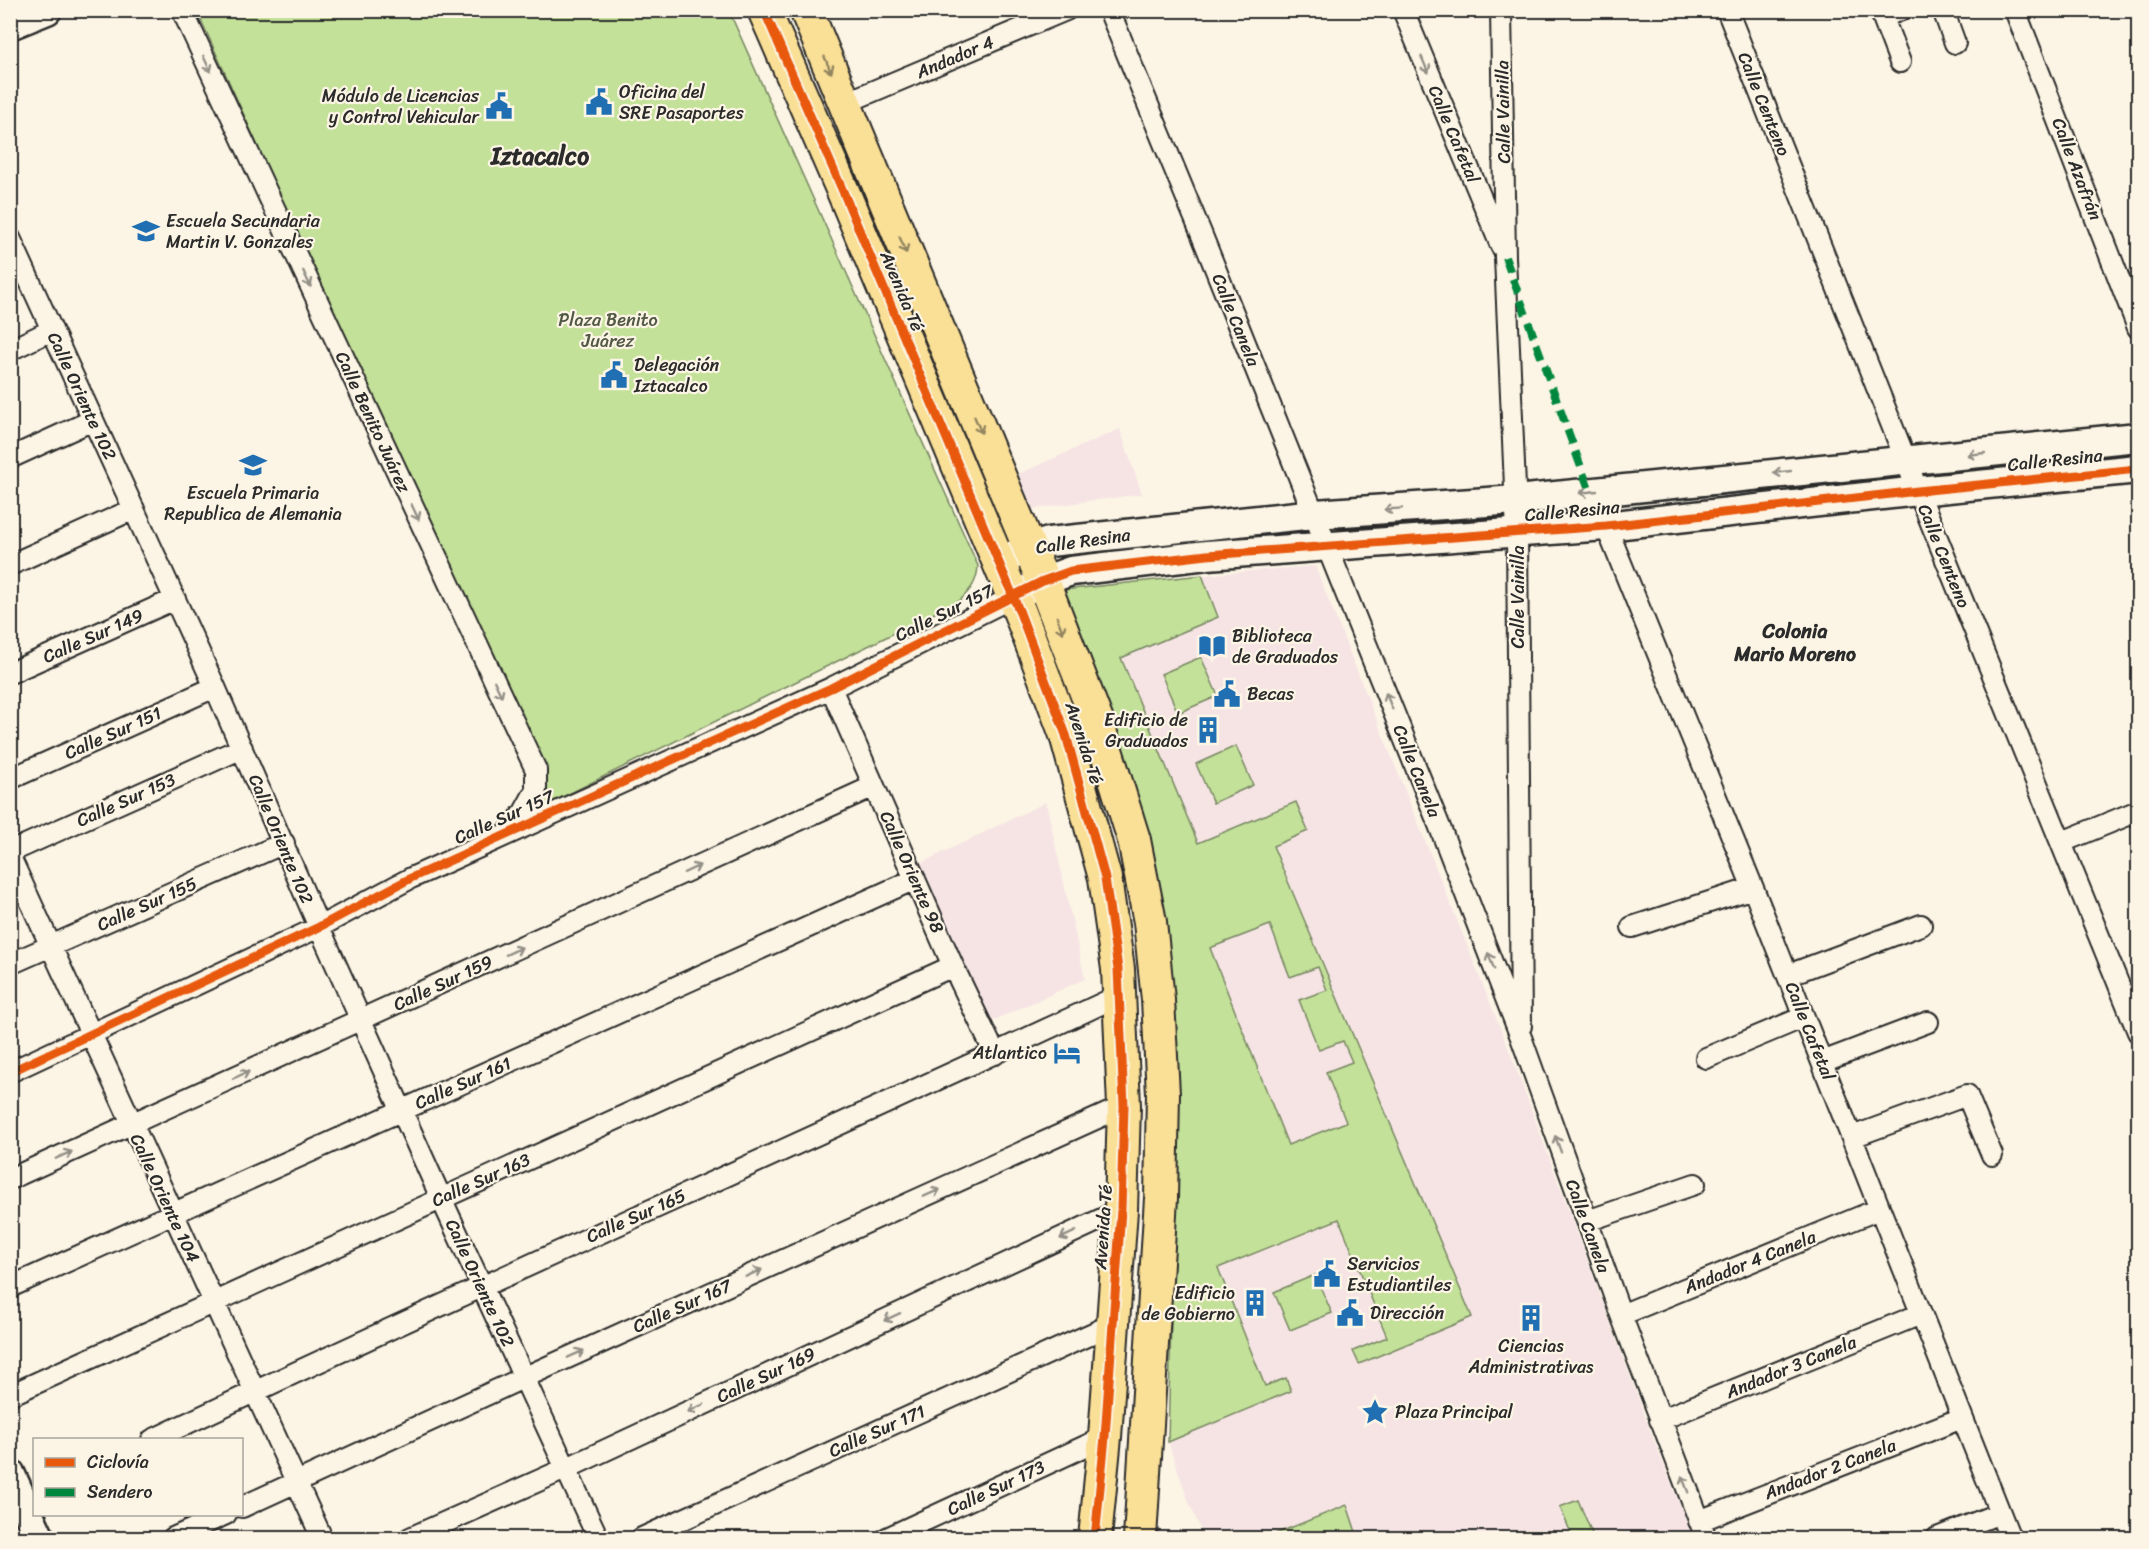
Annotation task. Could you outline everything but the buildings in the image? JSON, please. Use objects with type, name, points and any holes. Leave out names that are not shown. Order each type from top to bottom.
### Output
[{"type":"main road","name":"Avenida Té","points":[[764,10],[842,189],[1013,597],[1066,735],[1099,852],[1110,909],[1120,995],[1124,1106],[1121,1210],[1105,1437],[1095,1539]]},
{"type":"main road","name":"Avenida Té","points":[[806,10],[1043,581],[1097,721],[1134,840],[1150,922],[1158,1000],[1163,1094],[1161,1198],[1140,1539]]},
{"type":"street","points":[[10,26],[47,10]]},
{"type":"street","name":"Calle Benito Juárez","points":[[182,10],[536,770],[536,790],[524,812],[509,831]]},
{"type":"street","name":"Andador 4","points":[[845,103],[1066,10]]},
{"type":"street","name":"Calle Canela","points":[[1109,10],[1439,825],[1702,1530]]},
{"type":"street","name":"Calle Cafetal","points":[[1403,10],[1505,257]]},
{"type":"street","name":"Calle Vainilla","points":[[1501,10],[1505,257],[1517,533],[1521,1040]]},
{"type":"street","name":"Calle Centeno","points":[[1727,10],[1917,491],[2139,1032]]},
{"type":"street","points":[[1943,10],[1955,43]]},
{"type":"street","name":"Calle Azafrán","points":[[2014,10],[2139,328]]},
{"type":"street","points":[[1888,13],[1900,62]]},
{"type":"street","name":"Calle Oriente 102","points":[[11,241],[215,687],[319,927],[441,1198],[598,1539]]},
{"type":"street","points":[[10,350],[52,330]]},
{"type":"street","points":[[10,458],[93,420]]},
{"type":"street","name":"Calle Resina","points":[[998,562],[1049,542],[1315,514],[1516,500],[2139,437]]},
{"type":"street","name":"Calle Resina","points":[[1013,597],[1043,581],[1071,571],[1207,555],[1606,526],[2139,469]]},
{"type":"street","points":[[10,565],[134,509]]},
{"type":"street","name":"Calle Cafetal","points":[[1606,526],[1788,975],[2010,1539]]},
{"type":"street","name":"Calle Sur 157","points":[[10,1072],[319,927],[411,878],[509,831],[831,688],[1013,597]]},
{"type":"street","name":"Calle Sur 149","points":[[10,673],[175,599]]},
{"type":"street","name":"Calle Sur 151","points":[[10,779],[215,687]]},
{"type":"street","name":"Calle Oriente 98","points":[[831,688],[953,966],[995,1054]]},
{"type":"street","name":"Calle Sur 153","points":[[10,852],[242,748]]},
{"type":"street","name":"Calle Sur 159","points":[[10,1179],[874,786]]},
{"type":"street","points":[[2062,842],[2139,811]]},
{"type":"street","name":"Calle Sur 155","points":[[10,964],[284,843]]},
{"type":"street","name":"Calle Oriente 104","points":[[10,857],[322,1539]]},
{"type":"street","name":"Calle Sur 161","points":[[10,1287],[915,879]]},
{"type":"street","points":[[1632,927],[1753,888]]},
{"type":"street","points":[[1788,975],[1921,925]]},
{"type":"street","name":"Calle Sur 163","points":[[10,1395],[953,966]]},
{"type":"street","name":"Calle Sur 165","points":[[156,1438],[482,1286],[995,1054],[1120,995]]},
{"type":"street","points":[[1706,1058],[1804,1017]]},
{"type":"street","points":[[1822,1062],[1928,1022]]},
{"type":"street","points":[[1852,1137],[1967,1095],[1992,1155]]},
{"type":"street","name":"Calle Sur 167","points":[[243,1507],[1124,1106]]},
{"type":"street","points":[[1587,1221],[1695,1184]]},
{"type":"street","name":"Andador 4 Canela","points":[[1621,1316],[1879,1209]]},
{"type":"street","name":"Calle Sur 169","points":[[410,1539],[1121,1210]]},
{"type":"street","name":"Andador 3 Canela","points":[[1660,1420],[1921,1314]]},
{"type":"street","name":"Calle Sur 171","points":[[642,1539],[1113,1324]]},
{"type":"street","name":"Andador 2 Canela","points":[[1702,1530],[1962,1418]]},
{"type":"street","name":"Calle Sur 173","points":[[887,1539],[1105,1437]]},
{"type":"street","points":[[10,1473],[40,1539]]},
{"type":"street","points":[[1937,1539],[2000,1514]]},
{"type":"street","points":[[173,1539],[224,1516]]},
{"type":"shaded area","points":[[1120,429],[1142,494],[1031,509],[1016,475]]},
{"type":"shaded area","points":[[1315,566],[1513,1060],[1653,1438],[1693,1538],[1204,1538],[1188,1500],[1168,1442],[1177,1081],[1063,590]]},
{"type":"shaded area","points":[[1046,802],[1085,979],[983,1025],[911,868]]},
{"type":"green space","name":"Plaza Benito Juárez","points":[[197,11],[729,11],[978,566],[975,581],[970,589],[959,601],[538,809],[545,796],[545,782]]},
{"type":"green space","points":[[1202,575],[1218,617],[1121,658],[1198,843],[1296,802],[1308,831],[1273,846],[1472,1317],[1359,1364],[1353,1351],[1387,1337],[1339,1219],[1218,1268],[1265,1386],[1286,1378],[1291,1391],[1168,1442],[1177,1081],[1063,590]],"holes":[[[1270,925],[1290,977],[1318,967],[1327,990],[1299,1000],[1319,1050],[1343,1041],[1352,1062],[1326,1072],[1346,1122],[1288,1145],[1210,948]]]},
{"type":"green space","points":[[1201,657],[1218,696],[1178,713],[1161,674]]},
{"type":"green space","points":[[1236,746],[1253,785],[1213,803],[1196,764]]},
{"type":"green space","points":[[1315,1275],[1332,1313],[1290,1330],[1274,1292]]},
{"type":"green space","points":[[1578,1500],[1594,1538],[1573,1538],[1560,1507]]},
{"type":"green space","points":[[1347,1505],[1356,1532],[1339,1538],[1265,1538]]},
{"type":"marked path","points":[[1505,257],[1590,492]]},
{"type":"cycle path","points":[[764,10],[842,189],[1020,613],[1066,735],[1105,878],[1118,969],[1124,1106],[1121,1210],[1105,1437],[1095,1538]]},
{"type":"cycle path","points":[[10,1072],[319,927],[411,878],[831,688],[1043,581],[1071,571],[1207,555],[1606,526],[2138,469]]},
{"type":"place","name":"Oficina del SRE Pasaportes","points":[[599,102]]},
{"type":"place","name":"Módulo de Licencias y Control Vehicular","points":[[499,106]]},
{"type":"place","name":"Escuela Secundaria Martin V. Gonzales","points":[[146,231]]},
{"type":"place","name":"Delegación Iztacalco","points":[[614,375]]},
{"type":"place","name":"Escuela Primaria Republica de Alemania","points":[[253,465]]},
{"type":"place","name":"Biblioteca de Graduados","points":[[1212,646]]},
{"type":"place","name":"Becas","points":[[1227,694]]},
{"type":"place","name":"Edificio de Graduados","points":[[1208,730]]},
{"type":"place","name":"Atlantico","points":[[1067,1053]]},
{"type":"place","name":"Servicios Estudiantiles","points":[[1327,1274]]},
{"type":"place","name":"Edificio de Gobierno","points":[[1255,1303]]},
{"type":"place","name":"Dirección","points":[[1350,1313]]},
{"type":"place","name":"Ciencias Administrativas","points":[[1531,1318]]},
{"type":"place","name":"Plaza Principal","points":[[1375,1412]]},
{"type":"district","name":"Iztacalco","points":[[540,156]]},
{"type":"district","name":"Colonia Mario Moreno","points":[[1795,642]]}]
